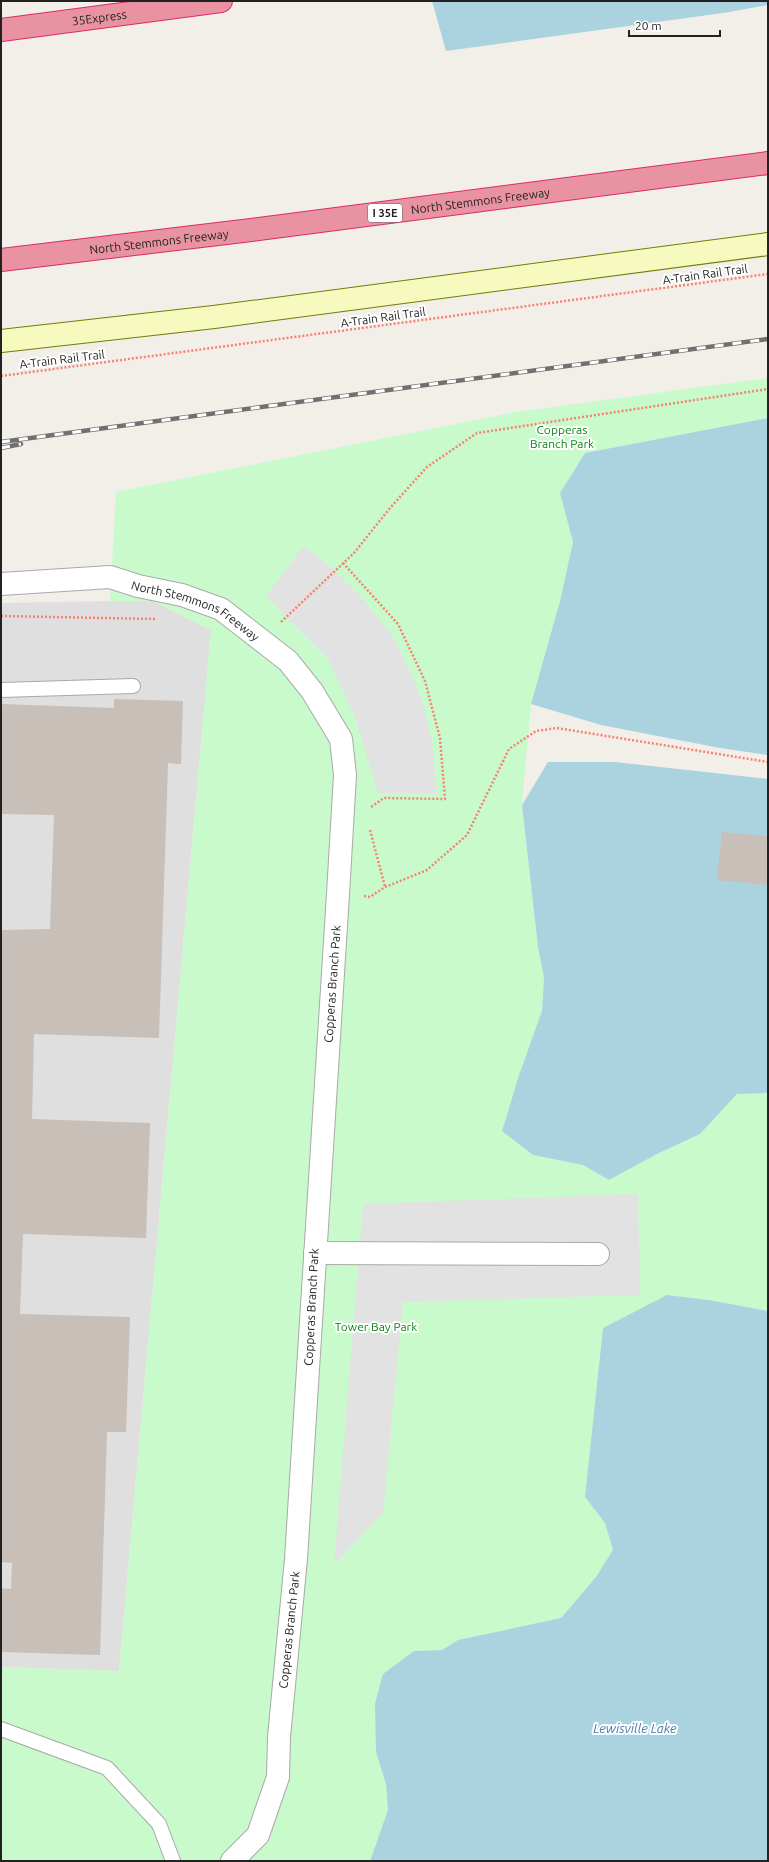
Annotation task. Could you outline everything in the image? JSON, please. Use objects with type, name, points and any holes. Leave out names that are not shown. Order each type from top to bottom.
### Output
[{"type":"highway","name":"35Express","points":[[1,30],[221,1]]},
{"type":"highway","name":"North Stemmons Freeway","points":[[1,260],[243,231],[768,163]]},
{"type":"main road","points":[[1,341],[214,318],[768,244]]},
{"type":"street","name":"North Stemmons Freeway","points":[[1,584],[110,577],[138,586],[182,595],[221,609],[288,661],[312,691],[341,739]]},
{"type":"street","name":"Copperas Branch Park","points":[[232,1861],[258,1835],[278,1777],[279,1737],[296,1559],[338,894],[345,775],[341,739]]},
{"type":"street","points":[[315,1253],[598,1254]]},
{"type":"lane","points":[[1,690],[133,686]]},
{"type":"lane","points":[[1,1729],[107,1768],[159,1824],[173,1861]]},
{"type":"path","name":"A-Train Rail Trail","points":[[1,376],[768,274]]},
{"type":"path","points":[[262,640],[354,553],[390,508],[427,467],[477,433],[768,389]]},
{"type":"path","points":[[343,563],[398,624],[425,681],[440,738],[445,799],[384,798],[369,808]]},
{"type":"path","points":[[1,616],[160,619]]},
{"type":"path","points":[[338,894],[370,897],[384,887],[427,870],[467,835],[509,748],[536,731],[557,728],[768,762]]},
{"type":"path","points":[[369,827],[384,887]]},
{"type":"shaded area","points":[[304,546],[332,568],[362,598],[392,635],[410,671],[424,706],[432,743],[437,793],[378,793],[356,720],[329,660],[266,596]]},
{"type":"shaded area","points":[[153,601],[211,630],[119,1671],[1,1667],[1,603]]},
{"type":"shaded area","points":[[638,1194],[640,1295],[403,1302],[383,1513],[334,1565],[363,1204]]},
{"type":"green space","name":"Tower Bay Park","points":[[768,378],[768,418],[585,453],[560,493],[573,542],[560,601],[531,704],[522,805],[538,947],[544,977],[542,1011],[519,1075],[502,1130],[533,1155],[583,1165],[609,1180],[657,1154],[700,1134],[737,1094],[768,1093],[768,1311],[709,1300],[667,1295],[590,1451],[585,1497],[605,1523],[613,1550],[596,1577],[561,1618],[458,1640],[442,1650],[414,1651],[376,1752],[386,1784],[388,1810],[370,1861],[1,1861],[1,1667],[119,1671],[211,630],[153,601],[110,601],[116,492],[516,412]]},
{"type":"water","points":[[432,1],[768,1],[768,5],[723,13],[446,51]]},
{"type":"water","points":[[768,418],[768,755],[720,748],[601,725],[531,704],[560,601],[573,542],[560,493],[585,453]]},
{"type":"water","points":[[548,762],[615,762],[768,779],[768,1093],[737,1094],[700,1134],[657,1154],[609,1180],[583,1165],[533,1155],[502,1131],[519,1075],[542,1011],[544,977],[538,947],[522,805]]},
{"type":"water","name":"Lewisville Lake","points":[[667,1295],[709,1300],[768,1311],[768,1861],[370,1861],[388,1810],[386,1784],[376,1752],[375,1704],[383,1674],[414,1651],[442,1650],[458,1640],[561,1618],[596,1577],[613,1550],[605,1523],[585,1497],[603,1328]]},
{"type":"building","points":[[114,699],[183,701],[181,764],[168,763],[159,1038],[34,1034],[32,1119],[150,1123],[146,1238],[23,1234],[20,1314],[130,1317],[126,1432],[107,1432],[100,1655],[1,1652],[1,1588],[11,1589],[12,1563],[1,1562],[1,930],[50,929],[54,815],[1,814],[1,704],[114,708]]},
{"type":"building","points":[[722,832],[768,836],[768,885],[717,880]]},
{"type":"railway","points":[[1,442],[768,339]]},
{"type":"railway","points":[[1,448],[21,444]]}]
